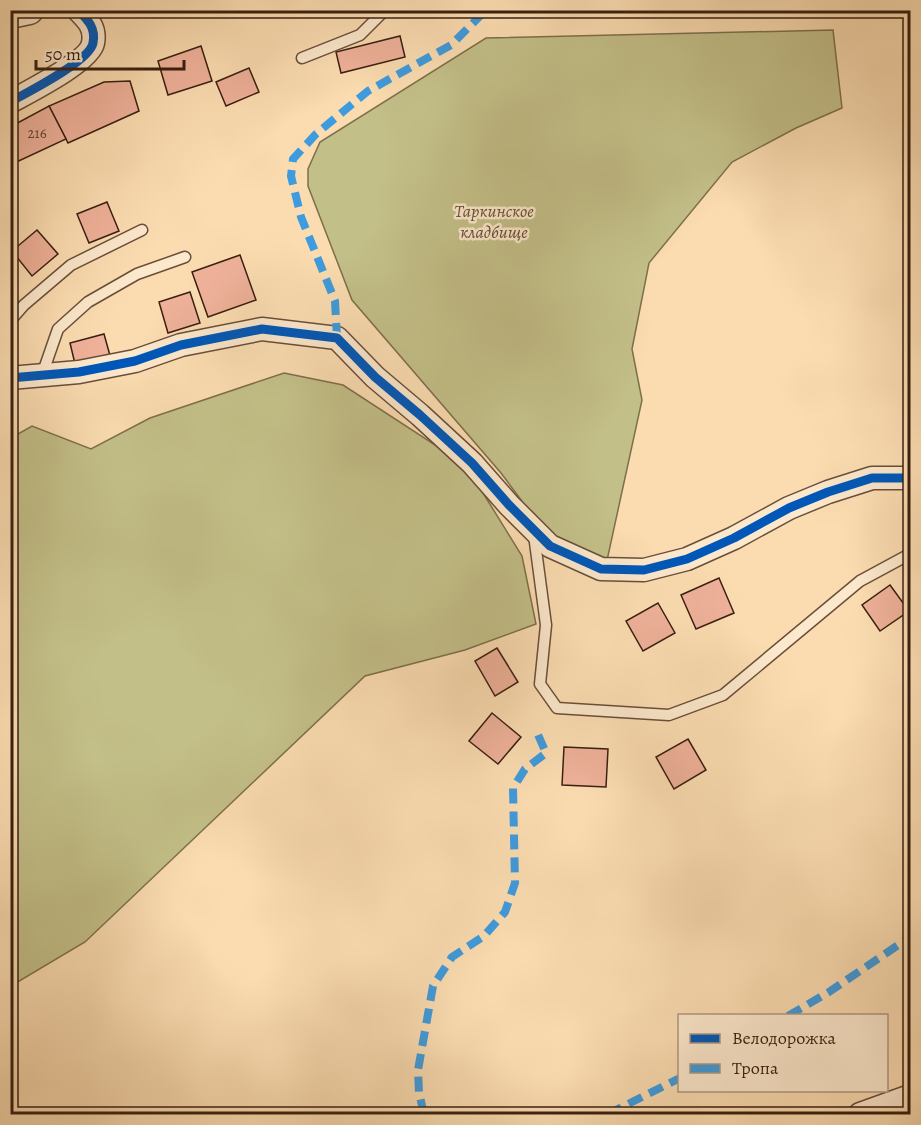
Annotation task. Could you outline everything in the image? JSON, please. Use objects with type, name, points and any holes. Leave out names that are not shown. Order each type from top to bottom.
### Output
[{"type":"street","points":[[10,14],[29,10]]},
{"type":"street","points":[[10,102],[81,60],[93,45],[94,31],[89,20],[78,10]]},
{"type":"street","points":[[10,378],[79,372],[135,361],[181,345],[262,329],[338,338],[375,377],[471,463],[550,546],[601,569],[644,570],[687,559],[734,538],[789,508],[828,492],[872,478],[910,478]]},
{"type":"street","points":[[860,1114],[910,1096]]},
{"type":"lane","points":[[302,57],[360,35],[385,10]]},
{"type":"lane","points":[[10,321],[24,305],[71,265],[142,230]]},
{"type":"lane","points":[[42,375],[58,330],[88,302],[137,274],[185,257]]},
{"type":"lane","points":[[533,529],[546,625],[540,684],[557,708],[669,714],[723,695],[860,581],[910,554]]},
{"type":"green space","name":"Таркинское кладбище","points":[[833,30],[842,108],[796,128],[732,162],[649,263],[632,349],[642,400],[606,565],[551,540],[501,473],[352,300],[308,186],[308,169],[320,142],[486,38]]},
{"type":"green space","points":[[284,373],[343,385],[446,452],[475,480],[522,556],[536,624],[465,650],[365,676],[85,942],[11,986],[11,438],[32,426],[91,449],[150,418]]},
{"type":"building","points":[[400,36],[405,57],[341,73],[336,52]]},
{"type":"building","points":[[201,46],[212,81],[168,95],[158,61]]},
{"type":"building","points":[[249,68],[259,92],[226,106],[216,82]]},
{"type":"building","points":[[130,81],[139,111],[68,143],[49,106],[104,82]]},
{"type":"building","points":[[49,106],[66,139],[10,165],[10,127]]},
{"type":"building","points":[[107,202],[119,231],[89,243],[77,214]]},
{"type":"building","points":[[37,230],[58,254],[32,276],[12,251]]},
{"type":"building","points":[[240,255],[256,300],[208,317],[192,272]]},
{"type":"building","points":[[190,292],[200,323],[168,333],[159,302]]},
{"type":"building","points":[[104,334],[111,359],[76,368],[70,343]]},
{"type":"building","points":[[719,578],[734,613],[696,629],[681,595]]},
{"type":"building","points":[[890,585],[909,611],[880,631],[862,605]]},
{"type":"building","points":[[658,603],[675,633],[643,651],[626,621]]},
{"type":"building","points":[[497,648],[518,682],[495,696],[475,661]]},
{"type":"building","points":[[492,713],[521,737],[498,764],[469,741]]},
{"type":"building","points":[[688,739],[706,770],[674,789],[656,757]]},
{"type":"building","points":[[564,747],[608,749],[606,787],[562,785]]},
{"type":"marked path","points":[[337,338],[335,301],[301,217],[291,176],[293,159],[316,134],[368,91],[451,45],[486,10]]},
{"type":"marked path","points":[[424,1114],[419,1093],[418,1070],[433,986],[452,957],[484,936],[505,912],[515,883],[513,788],[525,769],[546,753],[536,730]]},
{"type":"marked path","points":[[791,1014],[829,992],[910,937]]},
{"type":"marked path","points":[[608,1114],[678,1079]]},
{"type":"cycle path","points":[[10,102],[57,76],[89,50],[94,38],[92,29],[78,10]]},
{"type":"cycle path","points":[[10,378],[79,372],[135,361],[181,345],[262,329],[337,338],[375,377],[472,463],[550,546],[601,569],[644,570],[687,559],[734,538],[789,508],[828,492],[872,478],[910,478]]}]
